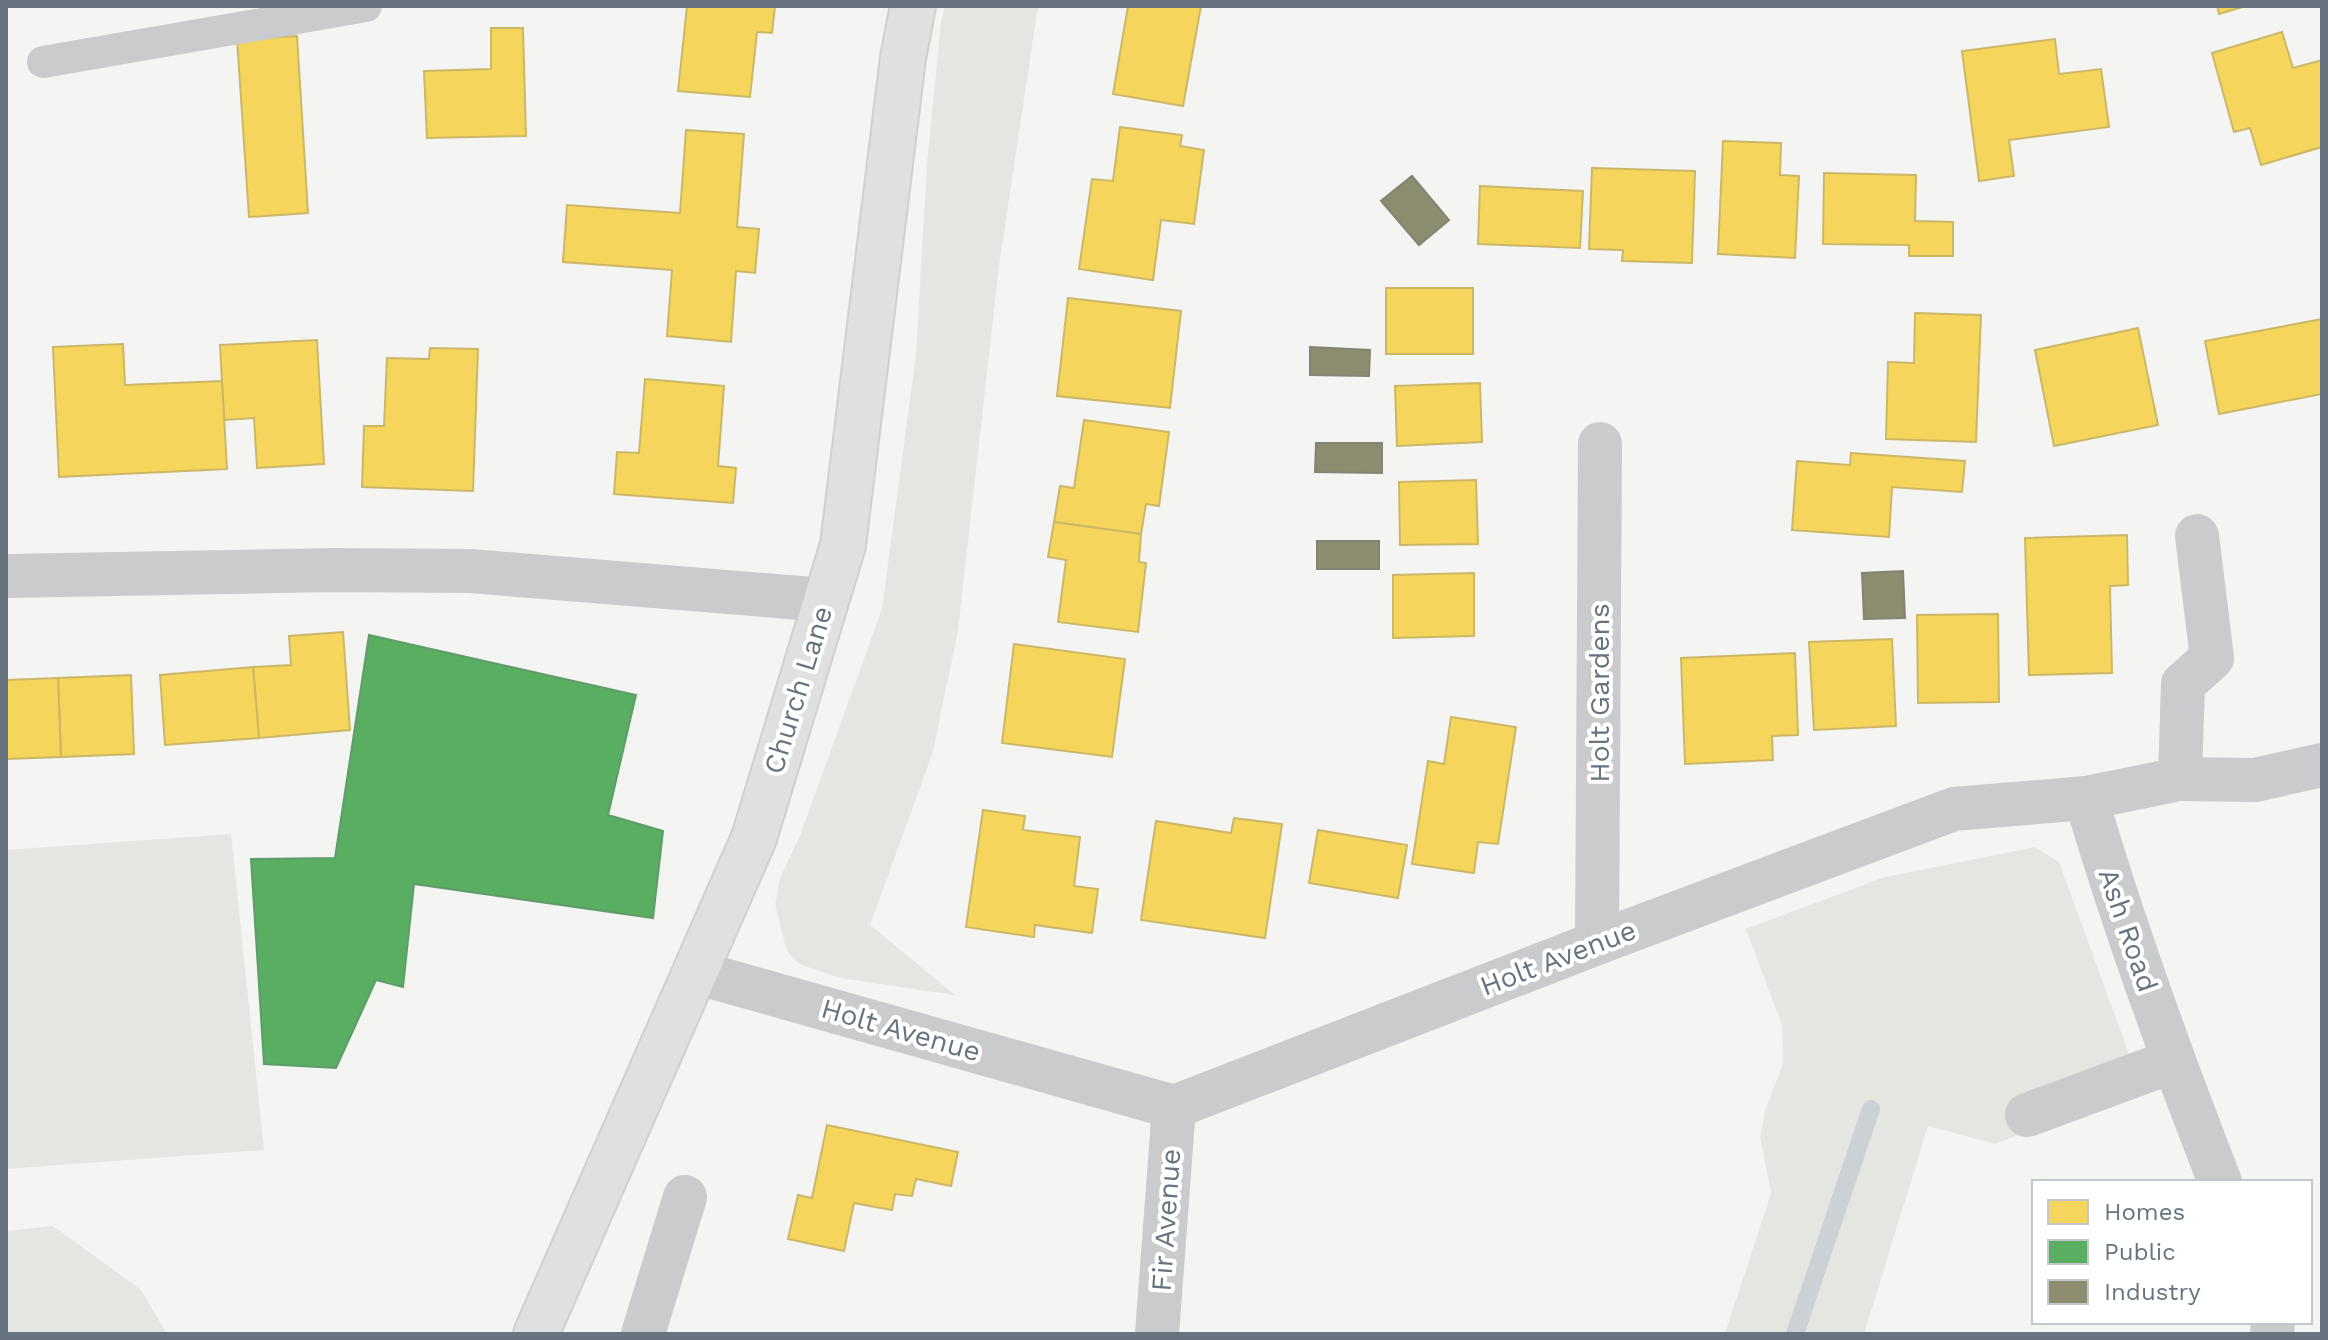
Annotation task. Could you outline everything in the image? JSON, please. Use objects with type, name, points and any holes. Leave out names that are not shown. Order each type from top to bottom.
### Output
[{"type":"street","name":"Church Lane","points":[[536,1334],[754,838],[843,545],[903,58],[913,6]]},
{"type":"street","name":"Holt Gardens","points":[[1597,943],[1600,444]]},
{"type":"street","points":[[2180,779],[2183,684],[2212,658],[2197,536]]},
{"type":"street","points":[[6,576],[331,570],[470,571],[825,600]]},
{"type":"street","name":"Holt Avenue","points":[[695,972],[1174,1107],[1954,809],[2086,798],[2180,779],[2255,780],[2322,765]]},
{"type":"street","name":"Ash Road","points":[[2086,798],[2173,1061],[2219,1180]]},
{"type":"street","points":[[2027,1115],[2173,1061]]},
{"type":"street","name":"Fir Avenue","points":[[1157,1334],[1174,1107]]},
{"type":"street","points":[[643,1334],[685,1197]]},
{"type":"lane","points":[[43,62],[366,6]]},
{"type":"shaded area","points":[[945,6],[1038,6],[999,266],[958,630],[933,752],[870,925],[955,995],[840,978],[799,964],[787,951],[775,905],[780,878],[801,833],[882,609],[916,355],[927,164]]},
{"type":"shaded area","points":[[231,834],[264,1150],[6,1169],[6,850]]},
{"type":"shaded area","points":[[2035,847],[2059,862],[2141,1087],[1995,1144],[1928,1126],[1864,1334],[1725,1334],[1771,1193],[1760,1136],[1766,1108],[1783,1064],[1782,1025],[1746,929],[1885,877]]},
{"type":"shaded area","points":[[53,1226],[141,1290],[167,1334],[6,1334],[6,1231]]},
{"type":"building: Homes","points":[[687,6],[775,6],[772,33],[757,32],[750,97],[678,91]]},
{"type":"building: Homes","points":[[1128,6],[1201,6],[1183,106],[1113,94]]},
{"type":"building: Homes","points":[[2217,6],[2246,6],[2219,14]]},
{"type":"building: Homes","points":[[491,28],[523,28],[526,136],[427,138],[424,71],[491,69]]},
{"type":"building: Homes","points":[[2282,32],[2293,68],[2322,60],[2322,147],[2261,165],[2250,128],[2234,132],[2212,53]]},
{"type":"building: Homes","points":[[297,36],[308,213],[249,217],[237,39]]},
{"type":"building: Homes","points":[[2055,39],[2059,74],[2101,69],[2109,127],[2009,140],[2014,176],[1979,181],[1962,51]]},
{"type":"building: Homes","points":[[1120,127],[1182,135],[1180,146],[1204,150],[1194,224],[1161,220],[1153,280],[1079,269],[1092,179],[1113,181]]},
{"type":"building: Homes","points":[[686,130],[744,134],[737,227],[759,229],[755,273],[736,271],[731,342],[667,336],[672,270],[563,262],[567,205],[680,213]]},
{"type":"building: Homes","points":[[1723,141],[1781,143],[1780,175],[1799,176],[1795,258],[1718,254]]},
{"type":"building: Homes","points":[[1592,168],[1695,171],[1692,263],[1622,261],[1623,250],[1589,249]]},
{"type":"building: Homes","points":[[1824,173],[1916,175],[1915,221],[1953,222],[1953,256],[1909,256],[1909,245],[1823,244]]},
{"type":"building: Homes","points":[[1480,186],[1583,191],[1580,248],[1478,244]]},
{"type":"building: Homes","points":[[1386,288],[1473,288],[1473,354],[1386,354]]},
{"type":"building: Homes","points":[[1068,298],[1181,311],[1170,408],[1057,396]]},
{"type":"building: Homes","points":[[1915,313],[1981,315],[1976,442],[1886,439],[1888,362],[1914,363]]},
{"type":"building: Homes","points":[[2322,319],[2322,394],[2219,414],[2205,341]]},
{"type":"building: Homes","points":[[2138,328],[2158,425],[2054,446],[2035,350]]},
{"type":"building: Homes","points":[[317,340],[324,464],[257,468],[254,418],[224,420],[220,345]]},
{"type":"building: Homes","points":[[123,344],[125,385],[222,381],[227,469],[59,477],[53,347]]},
{"type":"building: Homes","points":[[430,348],[478,349],[473,491],[362,487],[364,426],[384,426],[387,358],[429,359]]},
{"type":"building: Homes","points":[[645,379],[724,386],[718,466],[736,468],[733,503],[614,494],[617,452],[639,453]]},
{"type":"building: Homes","points":[[1480,383],[1482,442],[1397,446],[1395,386]]},
{"type":"building: Homes","points":[[1084,420],[1169,432],[1159,506],[1146,504],[1141,534],[1054,522],[1060,486],[1074,488]]},
{"type":"building: Homes","points":[[1851,453],[1965,461],[1962,492],[1892,487],[1889,537],[1792,530],[1797,461],[1850,465]]},
{"type":"building: Homes","points":[[1476,480],[1478,544],[1400,545],[1399,482]]},
{"type":"building: Homes","points":[[1054,522],[1141,534],[1139,562],[1146,563],[1138,632],[1058,622],[1066,560],[1048,557]]},
{"type":"building: Homes","points":[[2127,535],[2128,585],[2110,586],[2112,673],[2029,675],[2025,538]]},
{"type":"building: Homes","points":[[1474,573],[1474,636],[1393,638],[1393,575]]},
{"type":"building: Homes","points":[[1998,614],[1999,702],[1918,703],[1917,615]]},
{"type":"building: Homes","points":[[343,632],[350,730],[259,738],[253,667],[291,665],[289,636]]},
{"type":"building: Homes","points":[[1892,639],[1896,726],[1814,730],[1809,642]]},
{"type":"building: Homes","points":[[1014,644],[1125,659],[1112,757],[1002,743]]},
{"type":"building: Homes","points":[[1795,653],[1798,735],[1772,736],[1773,760],[1685,764],[1681,658]]},
{"type":"building: Homes","points":[[253,667],[259,738],[165,745],[160,675]]},
{"type":"building: Homes","points":[[131,675],[134,754],[61,757],[58,678]]},
{"type":"building: Homes","points":[[58,678],[61,757],[6,759],[6,680]]},
{"type":"building: Homes","points":[[1451,717],[1516,727],[1498,844],[1478,842],[1474,873],[1412,864],[1428,761],[1444,764]]},
{"type":"building: Homes","points":[[983,810],[1025,816],[1023,830],[1080,837],[1074,886],[1098,889],[1092,933],[1035,925],[1034,937],[966,927]]},
{"type":"building: Homes","points":[[1234,818],[1282,824],[1265,938],[1141,920],[1156,821],[1231,833]]},
{"type":"building: Homes","points":[[1318,830],[1407,845],[1398,898],[1309,883]]},
{"type":"building: Homes","points":[[827,1125],[958,1152],[951,1186],[916,1179],[912,1196],[895,1194],[892,1210],[854,1203],[844,1251],[788,1239],[798,1195],[812,1198]]},
{"type":"building: Public","points":[[369,635],[636,695],[608,815],[663,831],[653,918],[414,884],[403,987],[376,980],[336,1068],[264,1064],[251,859],[335,858]]},
{"type":"building: Industry","points":[[1412,176],[1449,220],[1419,245],[1381,201]]},
{"type":"building: Industry","points":[[1310,347],[1370,350],[1369,376],[1310,375]]},
{"type":"building: Industry","points":[[1316,443],[1382,443],[1382,473],[1315,472]]},
{"type":"building: Industry","points":[[1317,541],[1379,541],[1379,569],[1317,569]]},
{"type":"building: Industry","points":[[1903,571],[1905,618],[1864,619],[1862,573]]},
{"type":"waterway","points":[[1795,1334],[1871,1109]]}]
